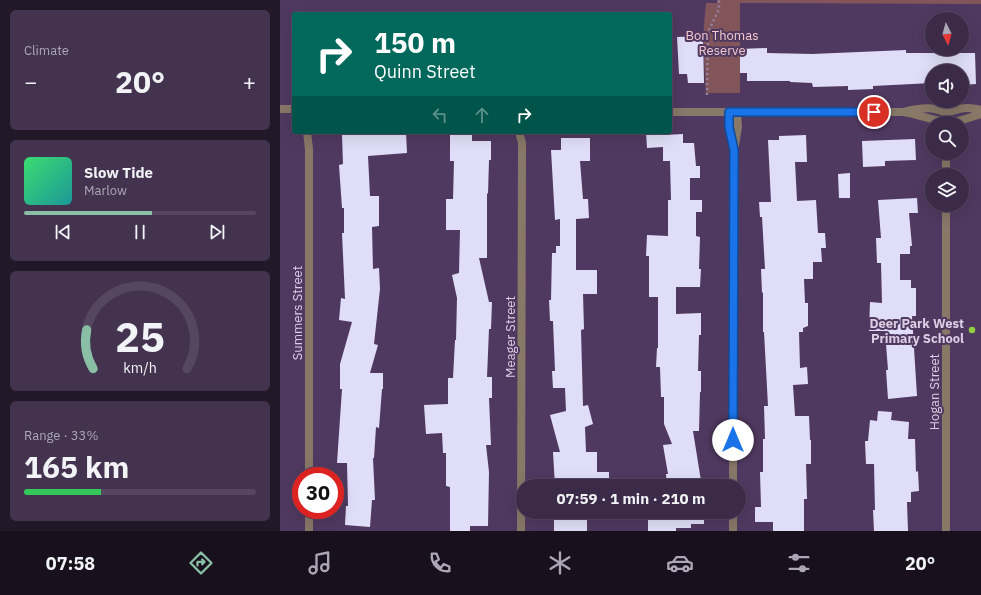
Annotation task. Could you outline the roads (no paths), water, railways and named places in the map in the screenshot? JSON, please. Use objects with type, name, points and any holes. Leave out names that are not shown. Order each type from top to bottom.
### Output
[{"type":"street","points":[[904,112],[918,108],[936,109],[941,112],[952,112],[959,109],[973,108],[981,110]]},
{"type":"street","points":[[280,109],[292,109]]},
{"type":"street","points":[[672,112],[904,112],[925,117]]},
{"type":"street","points":[[733,112],[738,127],[734,150],[733,479]]},
{"type":"street","points":[[947,112],[947,116]]},
{"type":"street","points":[[969,118],[981,114]]},
{"type":"street","name":"Summers Street","points":[[307,134],[309,150],[309,467]]},
{"type":"street","name":"Summers Street","points":[[309,150],[312,134]]},
{"type":"street","name":"Meager Street","points":[[520,134],[522,143]]},
{"type":"street","name":"Meager Street","points":[[521,531],[522,143],[524,134]]},
{"type":"street","name":"Hogan Street","points":[[946,212],[946,531]]},
{"type":"street","points":[[308,531],[309,519]]},
{"type":"street","points":[[733,519],[733,531]]},
{"type":"place","name":"Deer Park West Primary School","points":[[972,330]]},
{"type":"park label","name":"Bon Thomas Reserve","points":[[722,42]]}]
